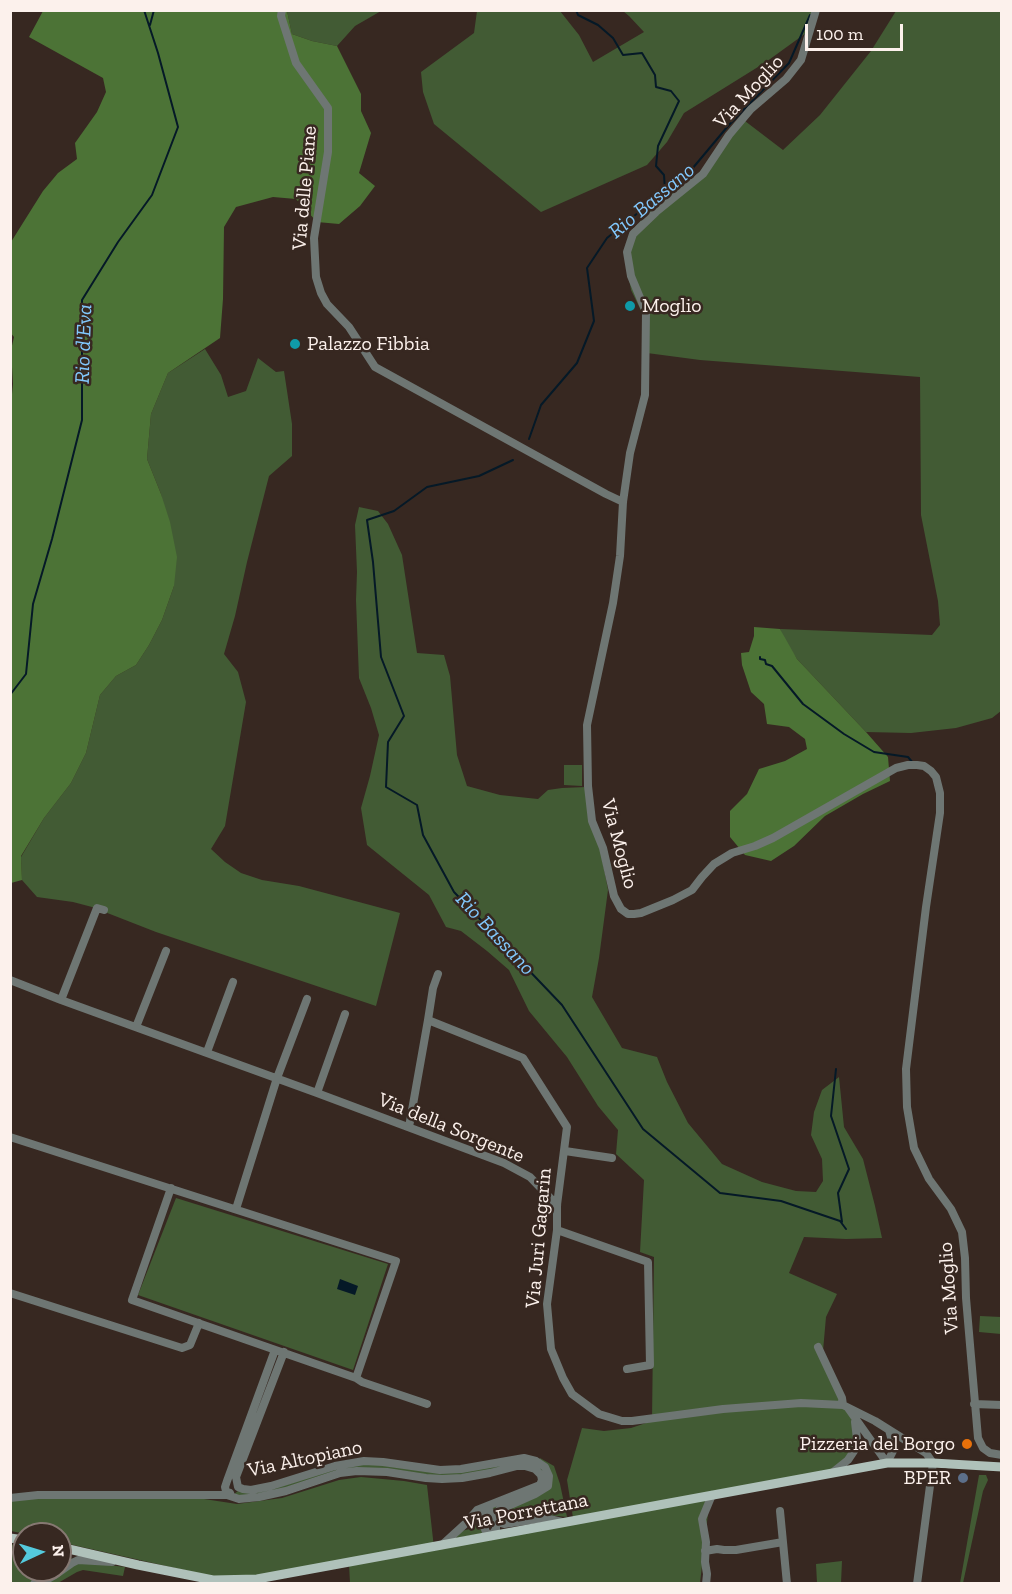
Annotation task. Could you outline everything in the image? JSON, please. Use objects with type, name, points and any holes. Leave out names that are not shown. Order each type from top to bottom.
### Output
[{"type":"main road","name":"Via Porrettana","points":[[72,1550],[213,1580],[257,1579],[887,1463],[1002,1467]]},
{"type":"street","name":"Via delle Piane","points":[[282,10],[281,16],[296,63],[328,108],[328,152],[314,238],[316,277],[327,304],[349,327],[375,367],[606,495],[623,502]]},
{"type":"street","name":"Via Moglio","points":[[816,10],[801,60],[786,79],[751,109],[729,135],[703,174],[633,234],[627,252],[631,276],[646,312],[645,395],[630,453],[613,603],[586,725],[588,786],[592,821],[603,848],[614,896],[621,909],[628,914],[641,913],[692,890],[714,864],[732,853],[773,838],[896,768],[908,765],[924,766],[936,777],[940,793],[940,813],[924,919],[906,1068],[907,1107],[914,1148],[929,1179],[951,1209],[962,1232],[978,1437],[983,1448],[990,1453],[1002,1455]]},
{"type":"street","points":[[61,1000],[97,908],[104,910]]},
{"type":"street","points":[[136,1027],[166,951]]},
{"type":"street","points":[[409,1127],[433,988],[438,974]]},
{"type":"street","points":[[10,980],[317,1092],[345,1014]]},
{"type":"street","points":[[207,1052],[233,982]]},
{"type":"street","points":[[236,1209],[277,1078],[307,999]]},
{"type":"street","name":"Via Juri Gagarin","points":[[428,1020],[523,1058],[567,1128],[547,1304],[551,1349],[572,1394],[599,1414],[612,1419],[632,1421],[779,1404],[845,1406],[875,1421],[926,1453],[933,1463]]},
{"type":"street","name":"Via della Sorgente","points":[[317,1092],[504,1163],[530,1177],[557,1205]]},
{"type":"street","points":[[10,1137],[396,1261],[356,1378]]},
{"type":"street","points":[[565,1151],[612,1158]]},
{"type":"street","points":[[171,1188],[132,1300],[427,1404]]},
{"type":"street","points":[[557,1230],[648,1262],[650,1365],[627,1369]]},
{"type":"street","points":[[10,1293],[182,1348],[190,1346],[199,1323]]},
{"type":"street","points":[[818,1347],[845,1406],[887,1463],[893,1450],[889,1430]]},
{"type":"street","name":"Via Altopiano","points":[[238,1487],[236,1477],[280,1351]]},
{"type":"street","name":"Via Altopiano","points":[[227,1495],[226,1480],[280,1351]]},
{"type":"street","points":[[974,1404],[1002,1405]]},
{"type":"street","points":[[833,1472],[848,1460],[856,1448],[854,1418]]},
{"type":"street","points":[[893,1450],[907,1441]]},
{"type":"street","name":"Via Altopiano","points":[[238,1487],[251,1490],[271,1486],[335,1466],[364,1461],[440,1470],[461,1469],[524,1458],[537,1461],[545,1467],[549,1476],[548,1486],[499,1510],[496,1519]]},
{"type":"street","points":[[917,1584],[933,1463]]},
{"type":"street","name":"Via Altopiano","points":[[10,1498],[38,1495],[227,1495],[239,1499],[286,1491],[340,1473],[357,1471],[387,1472],[426,1479],[442,1479],[462,1478],[525,1466],[535,1469],[541,1475],[540,1485],[477,1510],[441,1546]]},
{"type":"street","name":"Via Altopiano","points":[[227,1495],[238,1487]]},
{"type":"street","points":[[705,1584],[706,1542],[702,1519],[712,1495]]},
{"type":"street","points":[[486,1507],[483,1524],[486,1532],[491,1536],[496,1529],[496,1519]]},
{"type":"street","points":[[486,1507],[496,1519],[504,1524],[545,1518],[566,1523]]},
{"type":"street","points":[[780,1511],[787,1584]]},
{"type":"street","points":[[468,1520],[483,1524]]},
{"type":"street","points":[[705,1551],[736,1550],[783,1542]]},
{"type":"street","points":[[72,1563],[78,1560],[120,1561]]},
{"type":"street","points":[[707,1574],[713,1584]]},
{"type":"green space","points":[[43,11],[287,11],[292,34],[337,46],[361,94],[361,111],[371,133],[359,173],[375,186],[360,206],[339,224],[317,222],[296,199],[273,197],[236,207],[224,227],[220,338],[168,373],[151,414],[147,459],[170,522],[177,557],[174,586],[162,620],[136,665],[116,676],[100,695],[86,753],[71,783],[44,818],[21,856],[22,880],[11,883],[10,414],[13,384],[11,350],[14,337],[10,332],[11,242],[43,191],[58,173],[77,159],[75,143],[97,112],[106,92],[103,78],[29,37]]},
{"type":"green space","points":[[287,11],[381,11],[355,26],[337,46],[292,34]]},
{"type":"green space","points":[[477,11],[560,11],[579,35],[593,62],[644,32],[623,11],[816,11],[806,33],[766,62],[684,113],[667,142],[647,165],[541,212],[434,124],[423,92],[421,72],[474,33]]},
{"type":"green space","points":[[896,11],[1001,11],[1001,711],[992,718],[956,728],[911,733],[866,732],[797,659],[780,629],[932,635],[940,625],[938,601],[921,515],[920,377],[700,360],[647,353],[646,321],[631,290],[625,256],[649,203],[702,176],[745,121],[783,150],[820,115],[871,51]]},
{"type":"green space","points":[[205,349],[221,375],[228,397],[246,391],[258,358],[276,372],[284,371],[292,424],[292,456],[269,476],[224,654],[238,672],[246,702],[225,826],[211,849],[241,873],[400,913],[376,1006],[156,932],[92,907],[37,897],[22,880],[21,857],[44,818],[71,783],[86,753],[100,695],[116,676],[136,665],[162,620],[174,586],[161,494],[147,459],[151,414],[168,373]]},
{"type":"green space","points":[[359,507],[378,511],[388,524],[402,555],[417,653],[444,655],[450,676],[457,755],[467,786],[500,795],[538,799],[548,790],[586,787],[608,890],[592,997],[622,1048],[657,1057],[688,1123],[722,1164],[762,1182],[796,1191],[816,1192],[823,1181],[822,1159],[811,1135],[814,1112],[822,1090],[839,1077],[844,1127],[863,1159],[882,1238],[804,1237],[789,1273],[837,1294],[826,1317],[823,1351],[851,1415],[855,1440],[852,1453],[839,1470],[710,1496],[700,1583],[350,1583],[349,1564],[247,1581],[206,1575],[72,1545],[72,1522],[12,1522],[11,1531],[10,1499],[204,1499],[237,1504],[282,1498],[339,1480],[361,1477],[427,1485],[434,1548],[574,1524],[567,1480],[582,1428],[604,1431],[631,1428],[652,1421],[654,1257],[640,1252],[644,1180],[616,1154],[618,1130],[598,1106],[567,1057],[529,1011],[509,970],[461,931],[446,927],[429,895],[367,845],[361,808],[379,735],[359,678],[355,525]]},
{"type":"green space","points":[[754,627],[780,629],[797,659],[888,757],[890,781],[825,816],[794,846],[771,861],[745,855],[730,837],[730,811],[747,794],[759,769],[785,761],[807,749],[805,739],[789,727],[767,724],[764,704],[751,692],[742,665],[741,653],[749,652]]},
{"type":"green space","points":[[564,765],[582,765],[582,786],[564,785]]},
{"type":"green space","points":[[176,1198],[388,1264],[353,1370],[138,1295]]},
{"type":"green space","points":[[980,1316],[1001,1317],[1001,1334],[979,1332]]},
{"type":"green space","points":[[540,1458],[554,1466],[567,1517],[547,1515],[501,1520],[501,1511],[550,1486]]},
{"type":"green space","points":[[525,1460],[540,1466],[546,1474],[545,1487],[493,1510],[491,1508],[540,1488],[538,1468],[444,1477],[367,1469],[289,1488],[240,1497],[233,1495],[238,1491],[254,1492],[360,1463],[424,1471]]},
{"type":"green space","points":[[979,1475],[986,1475],[988,1480],[983,1491],[963,1583],[960,1583]]},
{"type":"green space","points":[[474,1525],[480,1526],[483,1533],[451,1539],[461,1531],[474,1528]]},
{"type":"green space","points":[[10,1544],[12,1544],[12,1582],[60,1582],[58,1583],[11,1583]]},
{"type":"green space","points":[[72,1558],[125,1567],[123,1576],[83,1570],[72,1575]]},
{"type":"green space","points":[[842,1561],[841,1583],[817,1583],[816,1564]]},
{"type":"water","points":[[340,1279],[358,1286],[355,1295],[337,1289]]},
{"type":"waterway","name":"Rio d'Eva","points":[[10,695],[26,674],[33,604],[82,420],[82,300],[118,242],[152,195],[178,127],[144,10]]},
{"type":"waterway","points":[[150,25],[154,10]]},
{"type":"waterway","points":[[576,10],[578,15],[598,25],[613,38],[623,55],[642,53],[655,75],[656,87],[671,91],[679,101],[658,146],[656,166],[664,175],[665,190]]},
{"type":"waterway","name":"Rio Bassano","points":[[529,439],[541,405],[577,363],[594,321],[587,268],[607,238],[692,169],[728,126],[789,63],[810,15]]},
{"type":"waterway","name":"Rio Bassano","points":[[513,460],[479,476],[427,487],[394,511],[367,520],[381,657],[404,716],[388,742],[386,787],[417,805],[423,835],[454,892],[562,1005],[643,1129],[720,1193],[781,1201],[840,1221],[846,1229]]},
{"type":"waterway","points":[[760,657],[765,660],[766,664],[772,666],[803,704],[844,734],[874,752],[908,757],[913,763]]},
{"type":"waterway","points":[[836,1069],[831,1116],[849,1169],[838,1193],[842,1222]]},
{"type":"place","name":"Moglio","points":[[630,306]]},
{"type":"place","name":"Palazzo Fibbia","points":[[295,344]]},
{"type":"place","name":"Pizzeria del Borgo","points":[[967,1444]]},
{"type":"place","name":"BPER","points":[[963,1478]]}]
